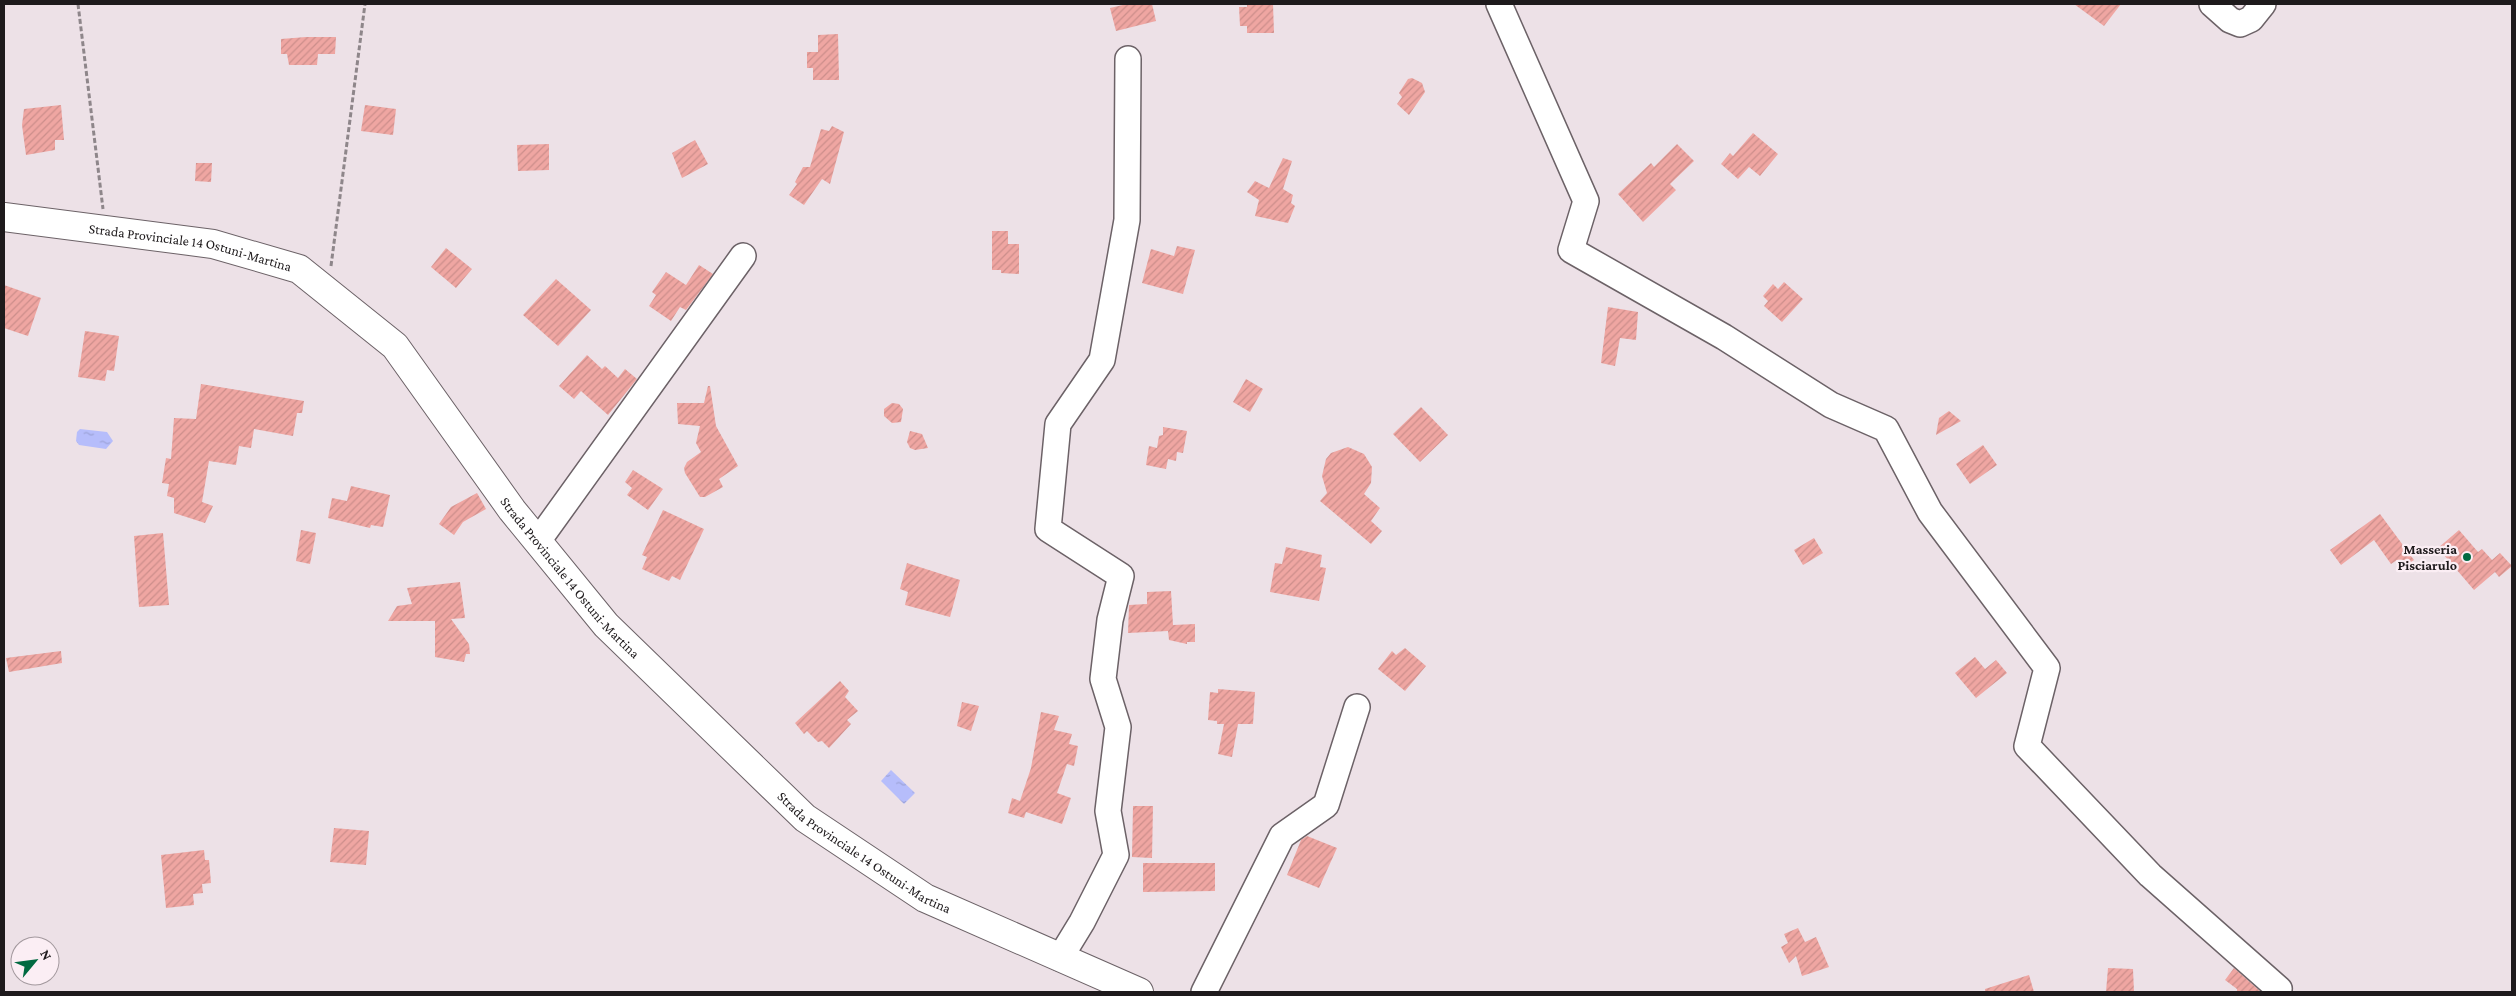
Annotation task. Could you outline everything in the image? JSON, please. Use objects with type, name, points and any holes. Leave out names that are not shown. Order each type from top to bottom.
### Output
[{"type":"main road","name":"Strada Provinciale 14 Ostuni-Martina","points":[[4,218],[213,244],[299,269],[395,346],[512,510],[606,625],[805,818],[925,898],[1139,992]]},
{"type":"street","points":[[1499,4],[1586,201],[1571,250],[1724,337],[1831,405],[1886,429],[1930,512],[2047,668],[2028,746],[2150,875],[2279,988],[2278,992]]},
{"type":"street","points":[[2212,4],[2230,20],[2240,24],[2251,19],[2263,4]]},
{"type":"street","points":[[1060,958],[1082,922],[1116,855],[1108,811],[1118,727],[1102,679],[1110,620],[1121,576],[1048,529],[1058,424],[1102,360],[1127,220],[1128,59]]},
{"type":"street","points":[[538,541],[743,256]]},
{"type":"street","points":[[1204,992],[1282,836],[1326,805],[1357,706]]},
{"type":"path","points":[[78,4],[106,230]]},
{"type":"path","points":[[328,291],[365,4]]},
{"type":"water","points":[[80,429],[107,432],[113,441],[106,449],[79,445],[76,441],[77,432]]},
{"type":"water","points":[[891,770],[915,793],[904,804],[881,781]]},
{"type":"building","points":[[1127,4],[1152,4],[1156,21],[1116,31],[1110,8]]},
{"type":"building","points":[[1247,4],[1273,4],[1274,33],[1247,33],[1247,26],[1240,26],[1239,7],[1247,7]]},
{"type":"building","points":[[2074,4],[2121,4],[2104,26]]},
{"type":"building","points":[[838,34],[839,80],[813,80],[813,68],[807,68],[807,52],[818,52],[818,35]]},
{"type":"building","points":[[336,37],[335,54],[318,54],[317,65],[289,65],[287,54],[281,54],[281,39]]},
{"type":"building","points":[[1412,78],[1422,83],[1425,92],[1409,115],[1397,104],[1402,97],[1399,93],[1408,79]]},
{"type":"building","points":[[61,105],[64,140],[55,140],[55,150],[26,155],[22,125],[24,109]]},
{"type":"building","points":[[365,105],[396,109],[393,135],[361,131]]},
{"type":"building","points":[[832,126],[844,132],[830,184],[822,179],[804,205],[789,195],[797,184],[795,182],[803,167],[810,167],[821,129],[829,131]]},
{"type":"building","points":[[1753,133],[1778,154],[1760,176],[1749,167],[1738,179],[1721,164],[1730,153],[1733,156]]},
{"type":"building","points":[[695,140],[708,164],[682,178],[672,153]]},
{"type":"building","points":[[549,144],[549,170],[518,171],[517,145]]},
{"type":"building","points":[[1677,144],[1694,161],[1670,184],[1676,190],[1643,222],[1618,194],[1651,163],[1654,167]]},
{"type":"building","points":[[1283,158],[1292,161],[1283,189],[1293,195],[1291,203],[1295,206],[1288,223],[1255,216],[1259,200],[1247,192],[1255,181],[1269,188]]},
{"type":"building","points":[[196,163],[212,163],[211,182],[195,181]]},
{"type":"building","points":[[992,231],[1008,231],[1008,244],[1019,244],[1019,274],[1001,273],[1001,270],[992,270]]},
{"type":"building","points":[[1177,246],[1195,250],[1183,294],[1142,283],[1151,249],[1174,256]]},
{"type":"building","points":[[446,248],[472,269],[456,288],[431,267]]},
{"type":"building","points":[[699,265],[713,274],[686,310],[680,307],[671,321],[649,306],[656,295],[652,292],[666,272],[686,285]]},
{"type":"building","points":[[556,279],[591,310],[558,346],[523,315]]},
{"type":"building","points":[[1784,282],[1803,299],[1782,322],[1764,306],[1768,301],[1763,296],[1773,284],[1778,289]]},
{"type":"building","points":[[4,285],[41,298],[28,336],[4,328]]},
{"type":"building","points":[[1608,307],[1638,312],[1636,340],[1620,338],[1615,366],[1601,363]]},
{"type":"building","points":[[85,331],[119,336],[114,371],[107,370],[105,381],[78,377]]},
{"type":"building","points":[[587,355],[602,369],[605,366],[618,378],[625,369],[637,379],[608,415],[581,391],[574,399],[559,386]]},
{"type":"building","points":[[1246,379],[1263,389],[1250,412],[1233,402]]},
{"type":"building","points":[[201,384],[304,401],[302,413],[297,413],[293,436],[254,429],[251,448],[239,446],[236,465],[209,461],[202,502],[213,506],[205,523],[174,513],[174,498],[167,496],[169,484],[162,483],[166,458],[171,459],[174,418],[196,419]]},
{"type":"building","points":[[708,386],[710,386],[716,426],[738,466],[719,479],[723,487],[705,497],[700,497],[685,473],[684,468],[687,462],[701,452],[696,443],[700,426],[678,424],[677,403],[704,403]]},
{"type":"building","points":[[892,403],[899,404],[903,409],[901,422],[892,423],[884,416],[884,409]]},
{"type":"building","points":[[1421,407],[1448,435],[1420,462],[1393,434]]},
{"type":"building","points":[[1949,411],[1961,421],[1936,435],[1939,418]]},
{"type":"building","points":[[1163,427],[1187,431],[1183,453],[1177,452],[1176,461],[1168,459],[1166,469],[1146,465],[1149,446],[1157,448],[1159,436],[1163,435]]},
{"type":"building","points":[[910,431],[922,434],[928,448],[915,450],[910,448],[907,442]]},
{"type":"building","points":[[1983,445],[1997,465],[1970,484],[1956,464]]},
{"type":"building","points":[[1348,447],[1364,454],[1372,467],[1371,483],[1364,494],[1380,508],[1371,521],[1382,531],[1371,544],[1320,501],[1327,493],[1322,476],[1326,459],[1331,453]]},
{"type":"building","points":[[633,470],[663,489],[648,510],[627,495],[632,488],[625,482]]},
{"type":"building","points":[[351,486],[390,495],[383,527],[371,525],[370,528],[328,518],[332,498],[347,501]]},
{"type":"building","points":[[477,493],[486,509],[463,522],[454,535],[439,524],[451,507]]},
{"type":"building","points":[[663,510],[704,529],[680,580],[672,576],[669,581],[642,569],[647,557],[642,555]]},
{"type":"building","points":[[2380,514],[2414,560],[2402,568],[2397,560],[2391,564],[2374,540],[2341,565],[2330,550]]},
{"type":"building","points":[[301,530],[316,533],[310,564],[296,561]]},
{"type":"building","name":"Masseria Pisciarulo","points":[[2459,530],[2478,552],[2482,549],[2492,560],[2500,553],[2512,566],[2499,577],[2495,572],[2474,590],[2438,548]]},
{"type":"building","points":[[163,533],[169,605],[139,607],[134,536]]},
{"type":"building","points":[[1814,538],[1823,553],[1803,565],[1794,550]]},
{"type":"building","points":[[1286,547],[1322,555],[1320,567],[1326,568],[1319,601],[1270,592],[1275,563],[1282,564]]},
{"type":"building","points":[[907,563],[960,580],[950,617],[905,605],[908,592],[900,589]]},
{"type":"building","points":[[460,582],[465,618],[451,619],[469,644],[470,654],[466,654],[464,662],[435,657],[435,621],[388,621],[397,606],[412,604],[407,588]]},
{"type":"building","points":[[1171,591],[1173,625],[1195,624],[1195,642],[1187,642],[1187,644],[1169,640],[1168,631],[1128,633],[1129,605],[1147,604],[1147,592]]},
{"type":"building","points":[[1405,648],[1426,666],[1405,691],[1378,669],[1392,651],[1396,655]]},
{"type":"building","points":[[61,651],[62,663],[9,672],[6,658]]},
{"type":"building","points":[[1975,657],[1985,669],[1996,660],[2007,673],[1976,698],[1955,673]]},
{"type":"building","points":[[840,681],[849,691],[845,697],[858,711],[847,720],[851,724],[829,748],[822,741],[818,742],[807,731],[804,734],[795,723]]},
{"type":"building","points":[[1218,689],[1255,692],[1253,724],[1238,724],[1232,757],[1218,754],[1224,724],[1217,724],[1217,721],[1208,720],[1210,692],[1218,693]]},
{"type":"building","points":[[962,702],[979,706],[971,731],[957,726]]},
{"type":"building","points":[[1041,712],[1059,716],[1054,730],[1072,734],[1069,744],[1078,746],[1074,766],[1067,764],[1057,793],[1071,798],[1062,824],[1026,812],[1024,818],[1008,813],[1012,798],[1020,801],[1031,768]]},
{"type":"building","points":[[1133,806],[1153,806],[1152,858],[1132,857]]},
{"type":"building","points":[[334,828],[369,831],[366,865],[330,862]]},
{"type":"building","points":[[1307,836],[1337,848],[1319,888],[1287,875],[1301,840]]},
{"type":"building","points":[[204,850],[205,860],[209,860],[211,883],[202,884],[203,893],[193,894],[194,905],[166,908],[161,855]]},
{"type":"building","points":[[1143,863],[1215,863],[1215,891],[1143,892]]},
{"type":"building","points":[[1798,928],[1805,942],[1816,937],[1829,967],[1802,976],[1796,956],[1789,963],[1781,947],[1788,943],[1784,934]]},
{"type":"building","points":[[2108,968],[2133,969],[2134,992],[2106,992]]},
{"type":"building","points":[[2234,968],[2261,992],[2237,992],[2237,989],[2225,980]]},
{"type":"building","points":[[2029,975],[2034,992],[1985,992],[1985,989]]},
{"type":"place","name":"Masseria Pisciarulo","points":[[2467,557]]}]
